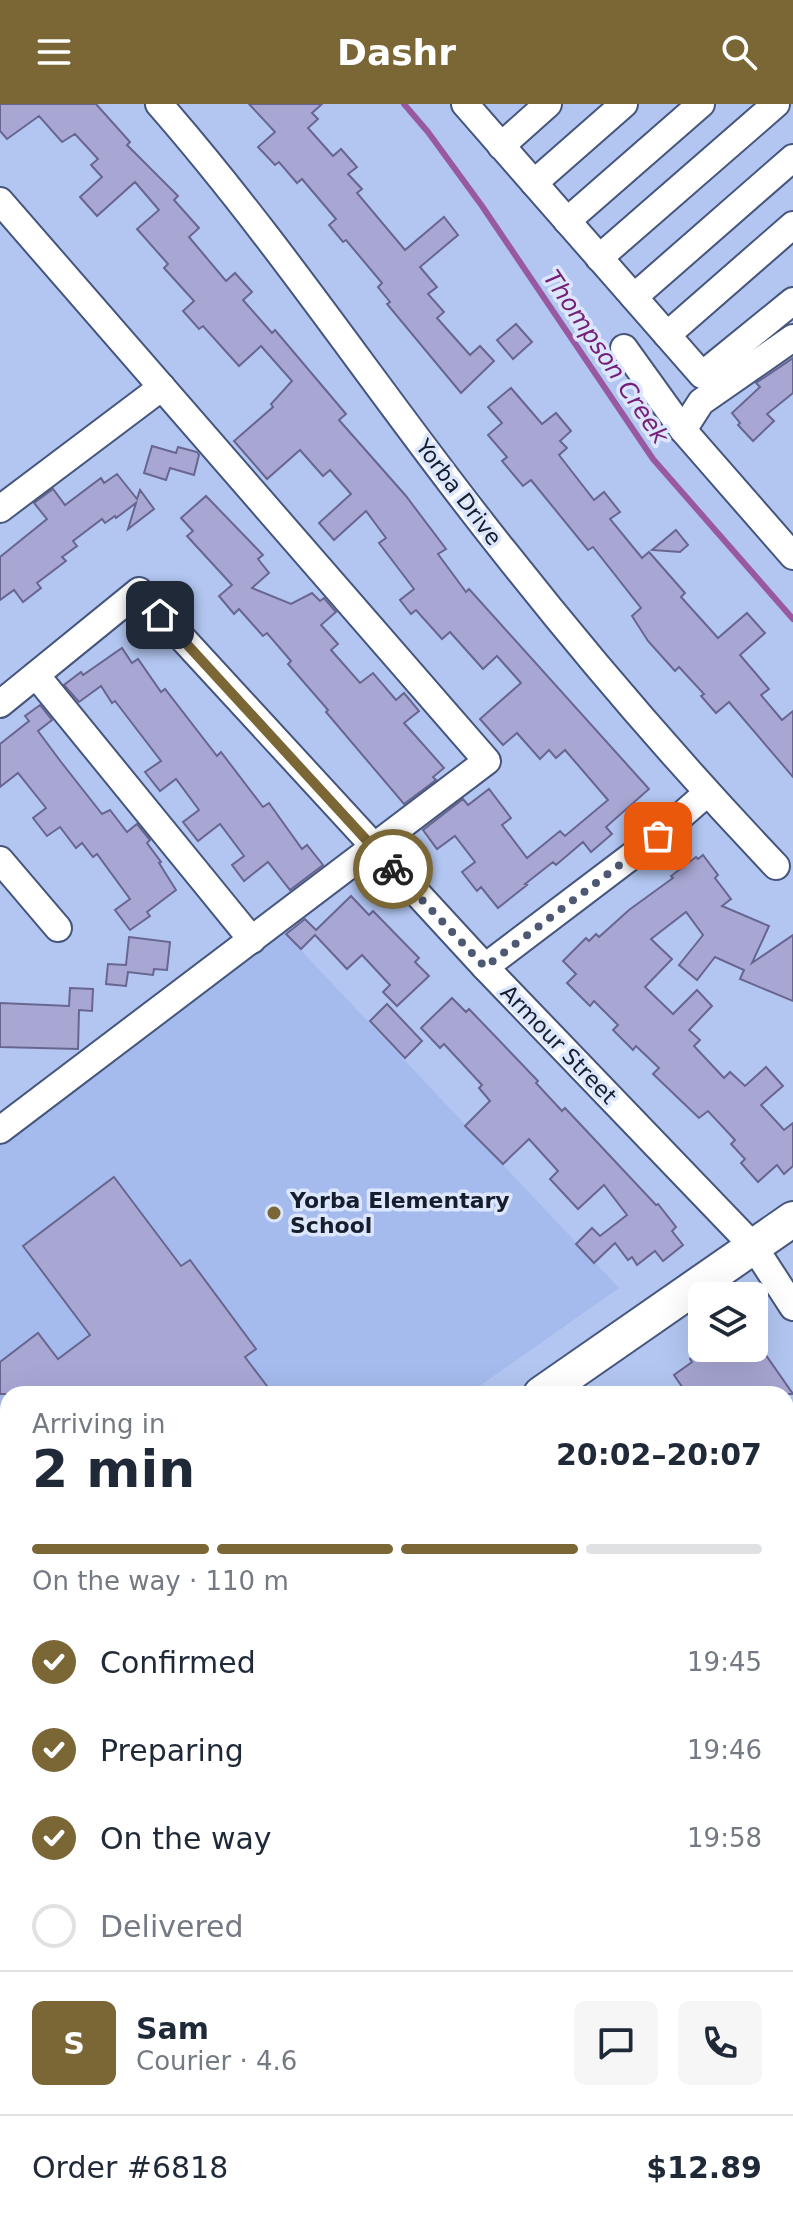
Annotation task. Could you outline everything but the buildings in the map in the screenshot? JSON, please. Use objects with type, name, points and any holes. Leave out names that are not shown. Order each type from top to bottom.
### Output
[{"type":"main road","points":[[553,1386],[793,1219]]},
{"type":"street","name":"Yorba Drive","points":[[159,104],[313,296],[502,550],[707,793],[776,866]]},
{"type":"street","points":[[501,146],[548,104]]},
{"type":"street","points":[[534,183],[624,104]]},
{"type":"street","points":[[567,221],[701,104]]},
{"type":"street","points":[[599,258],[776,104]]},
{"type":"street","points":[[468,105],[702,375],[793,301]]},
{"type":"street","points":[[634,297],[793,158]]},
{"type":"street","points":[[0,201],[487,761],[252,940],[5,1115]]},
{"type":"street","points":[[667,335],[793,225]]},
{"type":"street","points":[[683,430],[701,402],[793,338]]},
{"type":"street","points":[[624,348],[683,430],[793,556]]},
{"type":"street","points":[[0,509],[162,387]]},
{"type":"street","name":"Armour Street","points":[[36,675],[139,591],[485,967],[754,1247],[793,1307]]},
{"type":"street","points":[[0,704],[36,675],[252,940]]},
{"type":"street","points":[[485,967],[658,836],[707,793]]},
{"type":"street","points":[[0,860],[58,928]]},
{"type":"shaded area","name":"Yorba Elementary School","points":[[279,927],[619,1288],[479,1386],[0,1386],[0,1137]]},
{"type":"waterway","name":"Thompson Creek","points":[[404,104],[482,206],[653,459],[793,619]]},
{"type":"way so far","points":[[393,869],[485,967],[658,836]]},
{"type":"place","name":"Yorba Elementary School","points":[[274,1213]]},
{"type":"route","points":[[160,615],[393,869]]}]
